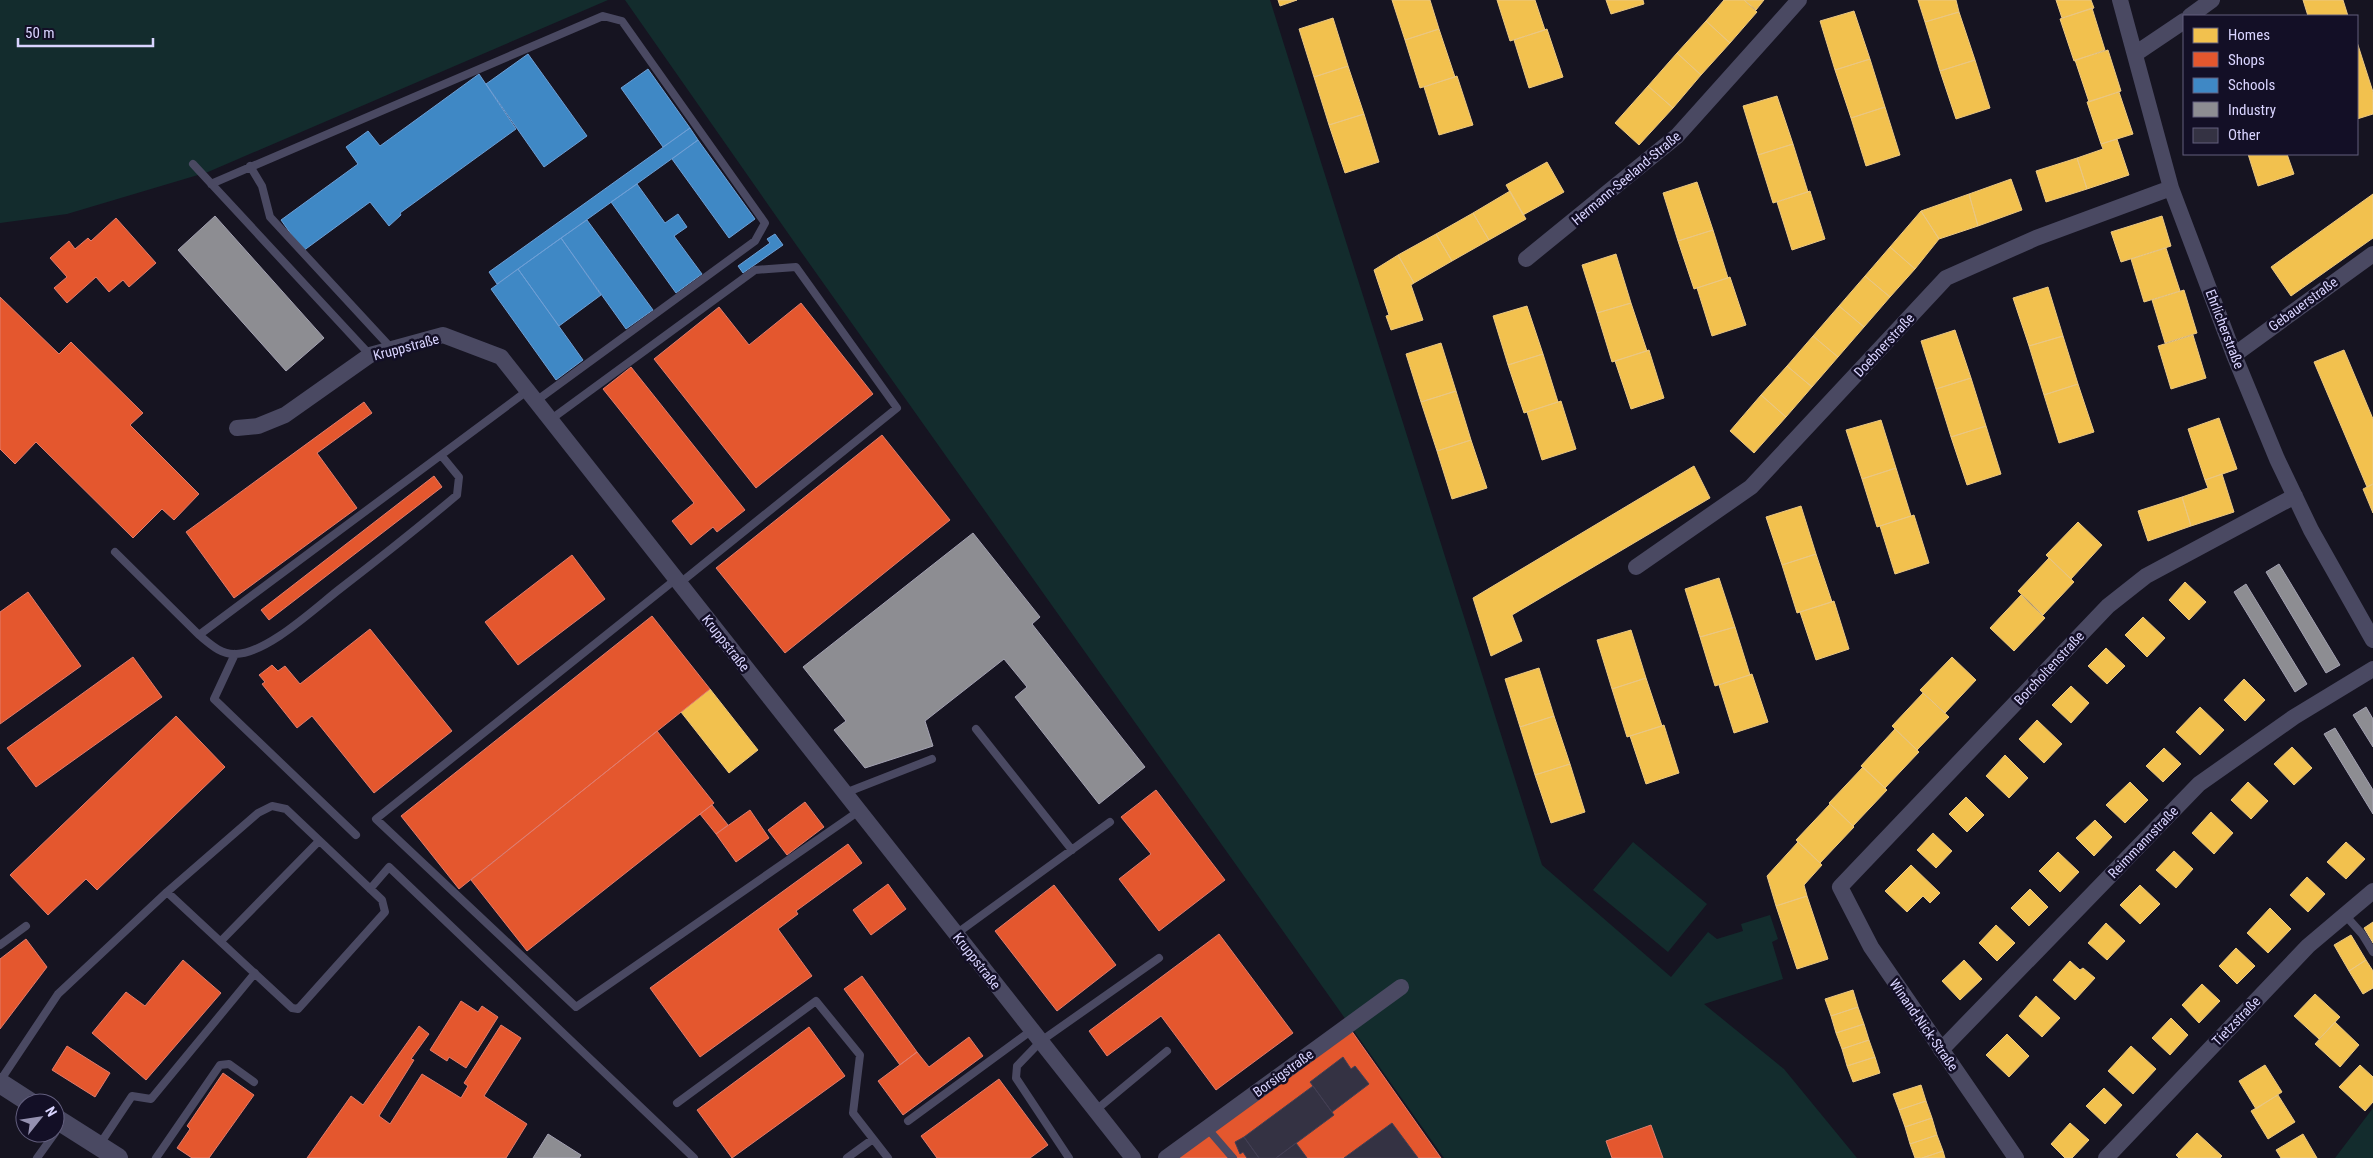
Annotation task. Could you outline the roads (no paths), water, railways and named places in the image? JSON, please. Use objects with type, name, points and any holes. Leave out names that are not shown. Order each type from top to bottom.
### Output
[{"type":"street","name":"Hermann-Seeland-Straße","points":[[1526,259],[1677,136],[1799,0]]},
{"type":"street","name":"Ehrlicherstraße","points":[[2120,0],[2172,188],[2234,355],[2277,459],[2311,530],[2373,640]]},
{"type":"street","points":[[2191,15],[2212,0]]},
{"type":"street","points":[[2135,54],[2183,21]]},
{"type":"street","name":"Doebnerstraße","points":[[1636,567],[1751,487],[1946,278],[2036,238],[2172,188]]},
{"type":"street","name":"Gebauerstraße","points":[[2234,355],[2373,254]]},
{"type":"street","name":"Kruppstraße","points":[[237,428],[258,426],[285,415],[370,355],[443,335],[501,357],[1133,1158]]},
{"type":"street","name":"Borcholtenstraße","points":[[1840,887],[2108,606],[2146,576],[2295,496]]},
{"type":"street","name":"Reimmannstraße","points":[[1941,1050],[2199,784],[2294,717],[2373,669]]},
{"type":"street","name":"Winand-Nick-Straße","points":[[1840,887],[1871,948],[2016,1158]]},
{"type":"street","name":"Tietzstraße","points":[[2106,1158],[2308,946],[2373,891]]},
{"type":"street","name":"Borsigstraße","points":[[1166,1158],[1401,987]]},
{"type":"street","points":[[0,1082],[17,1093]]},
{"type":"street","points":[[65,1131],[99,1146],[118,1158]]},
{"type":"lane","points":[[199,635],[441,455],[531,396],[755,241],[765,222],[622,21],[603,16],[211,184]]},
{"type":"lane","points":[[193,164],[370,355]]},
{"type":"lane","points":[[250,166],[262,186],[270,217],[392,349]]},
{"type":"lane","points":[[550,420],[755,270],[796,267],[897,408],[376,818],[576,1007],[859,812]]},
{"type":"lane","points":[[115,552],[199,635],[220,651],[236,654],[254,649],[279,637],[393,548],[456,495],[459,477],[441,455]]},
{"type":"lane","points":[[236,654],[214,699],[356,835]]},
{"type":"lane","points":[[976,729],[1072,850]]},
{"type":"lane","points":[[845,793],[932,759]]},
{"type":"lane","points":[[0,1082],[58,994],[167,892],[258,813],[272,806],[286,809],[382,900],[385,912],[298,1009],[292,1008],[167,892]]},
{"type":"lane","points":[[956,934],[1110,822]]},
{"type":"lane","points":[[221,941],[319,841]]},
{"type":"lane","points":[[370,889],[389,867],[694,1158]]},
{"type":"lane","points":[[2345,915],[2362,934],[2373,952]]},
{"type":"lane","points":[[0,945],[26,926]]},
{"type":"lane","points":[[908,1120],[1036,1035],[1158,958]]},
{"type":"lane","points":[[99,1146],[132,1096],[151,1099],[255,972]]},
{"type":"lane","points":[[676,1103],[816,1001],[860,1055],[853,1113],[888,1158]]},
{"type":"lane","points":[[1036,1035],[1015,1072],[1069,1158]]},
{"type":"lane","points":[[1096,1110],[1167,1051]]},
{"type":"lane","points":[[156,1158],[220,1065],[228,1064],[254,1082]]},
{"type":"lane","points":[[1207,1128],[1232,1158]]},
{"type":"lane","points":[[847,1158],[872,1139]]},
{"type":"lane","points":[[37,1158],[47,1143]]}]
